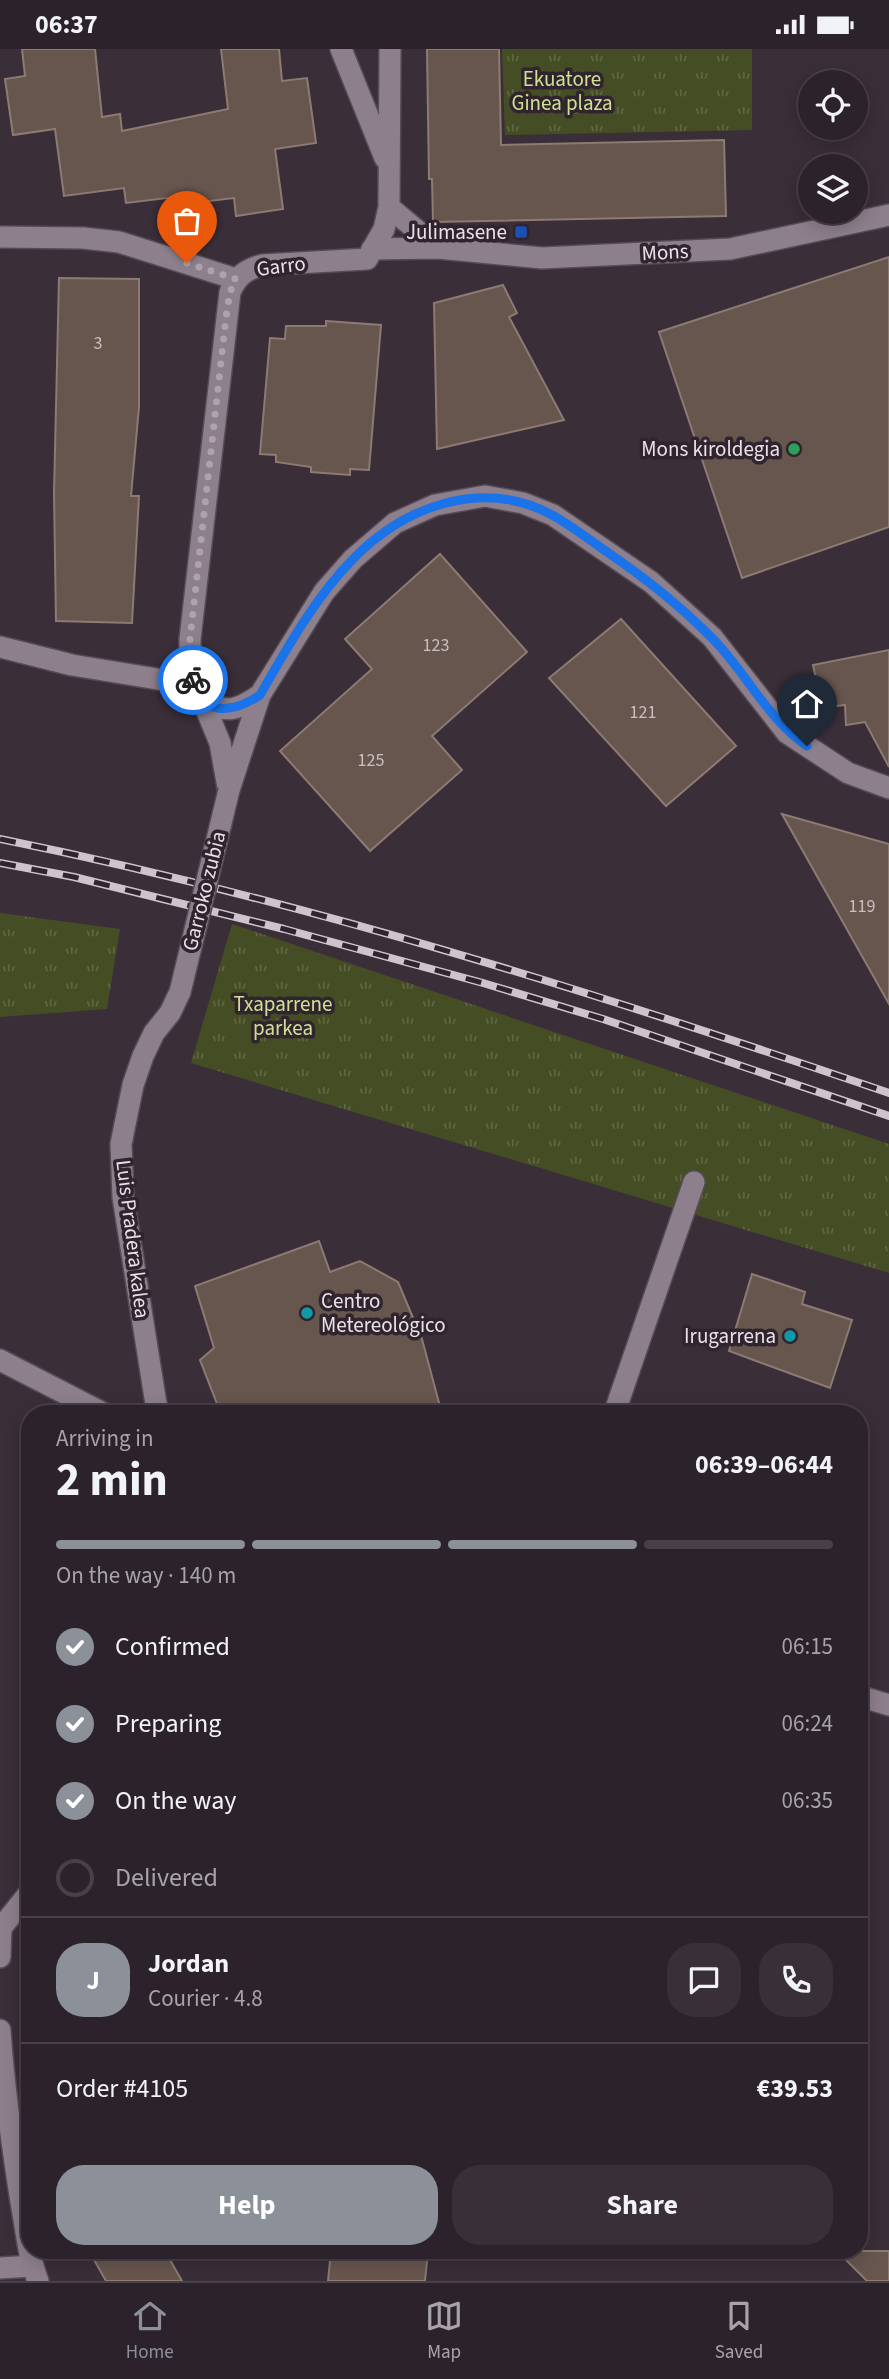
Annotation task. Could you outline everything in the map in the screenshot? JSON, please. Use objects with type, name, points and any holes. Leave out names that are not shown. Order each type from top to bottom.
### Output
[{"type":"street","points":[[341,49],[390,170]]},
{"type":"street","points":[[372,249],[384,229],[389,207],[390,49]]},
{"type":"street","points":[[389,207],[438,248]]},
{"type":"street","name":"Mons","points":[[372,249],[438,248],[542,258],[730,249],[889,215]]},
{"type":"street","points":[[0,237],[57,237],[119,242],[236,279]]},
{"type":"street","name":"Garro","points":[[229,790],[220,743],[190,666],[190,639],[230,292],[236,279],[248,269],[262,265],[367,260],[372,249]]},
{"type":"street","name":"Garroko zubia","points":[[180,992],[229,790],[260,695],[324,592],[353,559],[395,523],[435,505],[485,496],[523,503],[553,515],[651,582],[712,637],[787,733],[848,773],[889,788]]},
{"type":"street","points":[[0,647],[198,692],[215,708],[232,709],[245,705],[260,695]]},
{"type":"street","name":"Luis Pradera kalea","points":[[157,1405],[123,1197],[121,1144],[133,1085],[143,1056],[180,992]]},
{"type":"street","points":[[617,1405],[694,1182]]},
{"type":"street","points":[[0,1360],[88,1405]]},
{"type":"street","points":[[868,1699],[889,1705]]},
{"type":"street","points":[[0,1957],[1,1926],[21,1903]]},
{"type":"street","points":[[0,2030],[3,2072],[21,2164]]},
{"type":"street","points":[[0,2268],[35,2274]]},
{"type":"green space","name":"Ekuatore Ginea plaza","points":[[502,49],[752,49],[752,130],[505,135]]},
{"type":"green space","points":[[0,913],[120,929],[107,1009],[0,1017]]},
{"type":"green space","name":"Txaparrene parkea","points":[[232,924],[889,1144],[889,1273],[191,1063]]},
{"type":"building","points":[[22,49],[95,49],[102,117],[120,114],[122,131],[228,109],[221,49],[279,49],[282,81],[307,78],[316,143],[275,149],[283,209],[236,216],[234,198],[176,205],[175,197],[126,203],[124,188],[64,196],[55,129],[13,135],[5,79],[25,76]]},
{"type":"building","points":[[427,49],[499,49],[501,145],[724,140],[726,216],[433,222],[432,179],[429,179]]},
{"type":"building","name":"Mons kiroldegia","points":[[889,257],[889,527],[742,578],[659,332]]},
{"type":"building","points":[[59,278],[139,279],[139,407],[131,496],[139,496],[132,623],[56,621],[54,493]]},
{"type":"building","points":[[503,285],[517,313],[509,317],[564,420],[437,449],[434,303]]},
{"type":"building","points":[[326,321],[381,325],[369,470],[350,469],[350,475],[311,472],[311,467],[276,462],[276,455],[260,454],[270,338],[285,339],[286,326],[326,326]]},
{"type":"building","points":[[440,554],[527,652],[432,736],[462,770],[370,851],[280,751],[372,669],[345,639]]},
{"type":"building","points":[[621,619],[736,746],[666,806],[549,678]]},
{"type":"building","points":[[889,650],[889,767],[865,722],[846,725],[845,705],[822,708],[813,665]]},
{"type":"building","points":[[782,814],[889,844],[889,1004]]},
{"type":"building","name":"Centro Metereológico","points":[[319,1241],[330,1272],[360,1261],[398,1282],[422,1339],[440,1405],[218,1405],[200,1360],[214,1348],[195,1286]]},
{"type":"building","name":"Irugarrena","points":[[752,1274],[805,1292],[802,1304],[852,1320],[830,1388],[729,1351]]},
{"type":"building","points":[[868,2251],[889,2251],[889,2281],[867,2281],[845,2259],[868,2259]]},
{"type":"building","points":[[94,2259],[170,2259],[182,2281],[106,2281]]},
{"type":"building","points":[[330,2259],[427,2259],[425,2281],[328,2281]]},
{"type":"railway","points":[[0,839],[225,890],[448,951],[889,1093]]},
{"type":"railway","points":[[0,863],[74,877],[284,929],[483,983],[603,1019],[889,1116]]},
{"type":"way so far","points":[[187,263],[236,279],[230,292],[226,317],[190,639],[193,680]]},
{"type":"place","name":"Julimasene","points":[[521,232]]},
{"type":"place","name":"Mons kiroldegia","points":[[794,449]]},
{"type":"place","name":"Centro Metereológico","points":[[307,1313]]},
{"type":"place","name":"Irugarrena","points":[[790,1336]]},
{"type":"route","points":[[193,680],[202,699],[215,708],[232,709],[245,705],[260,695],[324,592],[353,559],[395,523],[435,505],[485,496],[523,503],[553,515],[651,582],[712,637],[787,733],[807,746]]}]
